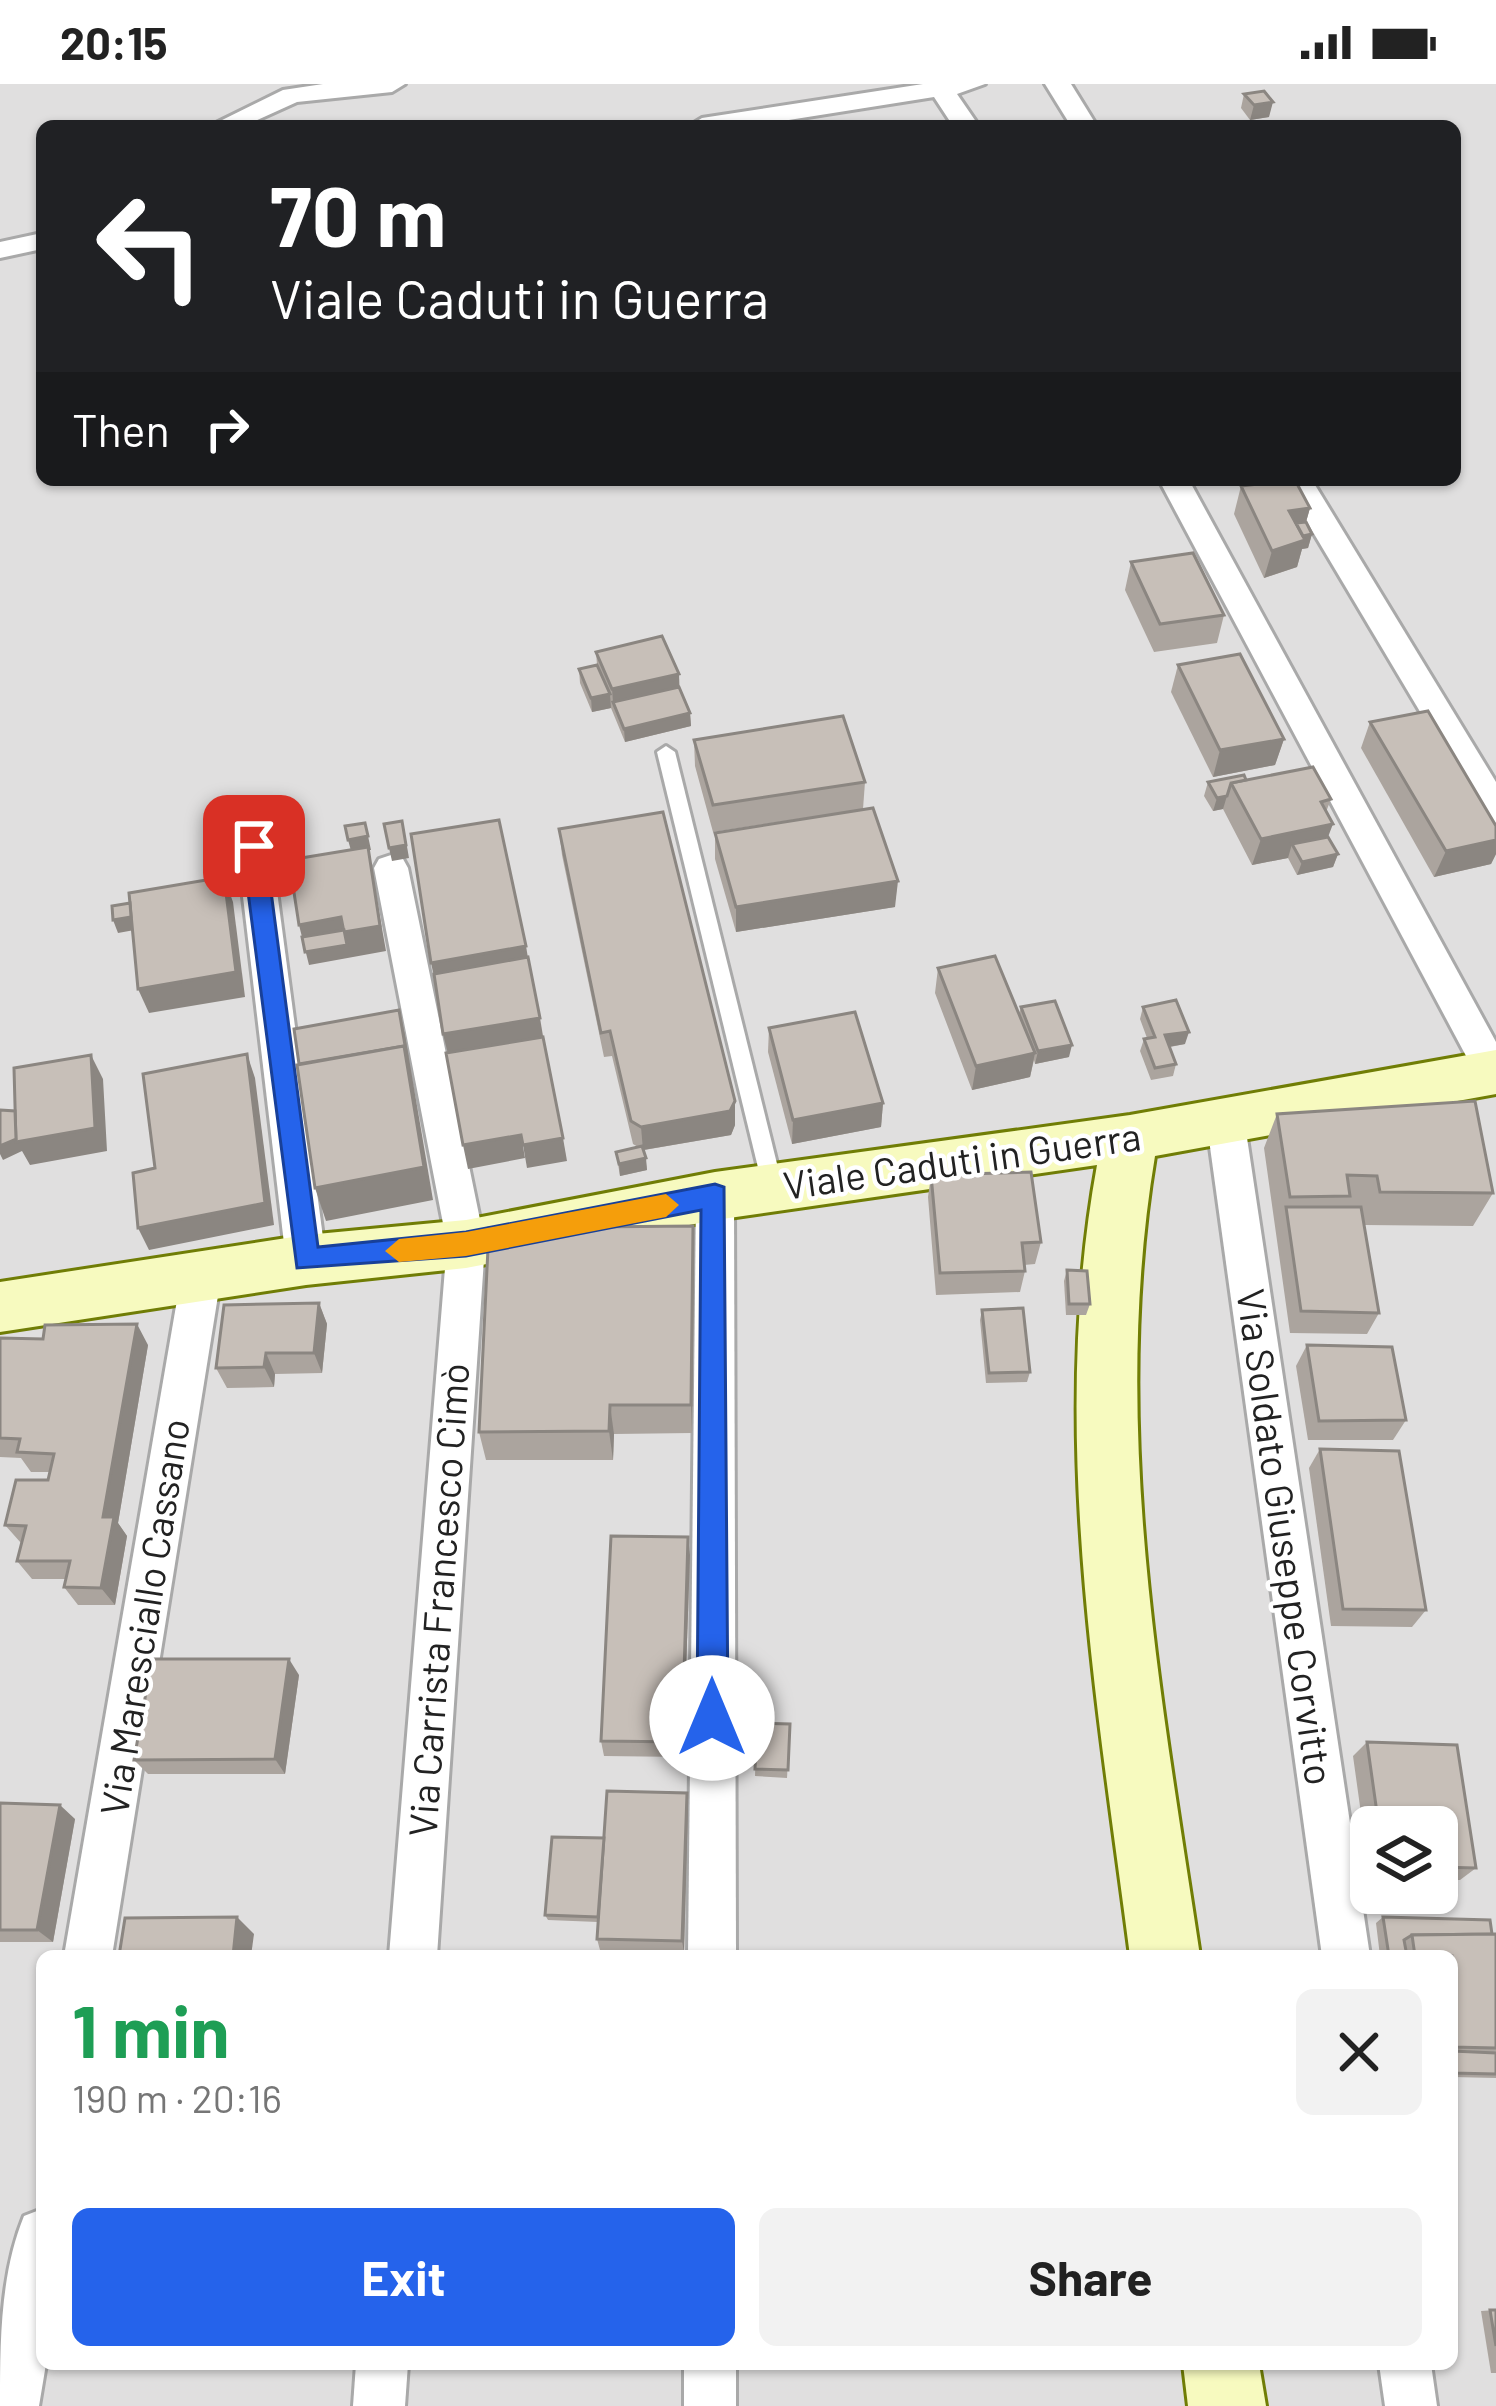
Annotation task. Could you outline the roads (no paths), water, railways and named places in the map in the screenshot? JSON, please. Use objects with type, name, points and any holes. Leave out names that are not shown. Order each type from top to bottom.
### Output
[{"type":"street","points":[[236,120],[292,95],[392,84]]},
{"type":"street","points":[[741,120],[972,84]]},
{"type":"street","points":[[1058,84],[1080,120]]},
{"type":"street","points":[[311,117],[363,86]]},
{"type":"street","points":[[940,89],[962,120]]},
{"type":"street","points":[[0,250],[36,242]]},
{"type":"street","points":[[1177,486],[1495,1073]]},
{"type":"street","points":[[1301,486],[1496,810]]},
{"type":"street","points":[[254,846],[306,1260]]},
{"type":"street","name":"Via Carrista Francesco Cimò","points":[[391,868],[466,1244],[413,1950]]},
{"type":"street","name":"Viale Caduti in Guerra","points":[[0,1307],[306,1260],[466,1244],[715,1196],[1130,1138],[1495,1073]]},
{"type":"street","name":"Via Soldato Giuseppe Corvitto","points":[[1225,1118],[1345,1950]]},
{"type":"street","points":[[1130,1138],[1105,1319],[1120,1623],[1164,1950]]},
{"type":"street","points":[[712,1950],[715,1196]]},
{"type":"street","name":"Via Maresciallo Cassano","points":[[89,1950],[201,1277]]},
{"type":"street","points":[[13,2406],[36,2270]]},
{"type":"street","points":[[379,2406],[382,2370]]},
{"type":"street","points":[[710,2370],[710,2406]]},
{"type":"street","points":[[1222,2370],[1226,2406]]},
{"type":"street","points":[[1406,2370],[1411,2406]]},
{"type":"lane","points":[[666,752],[773,1188]]}]
